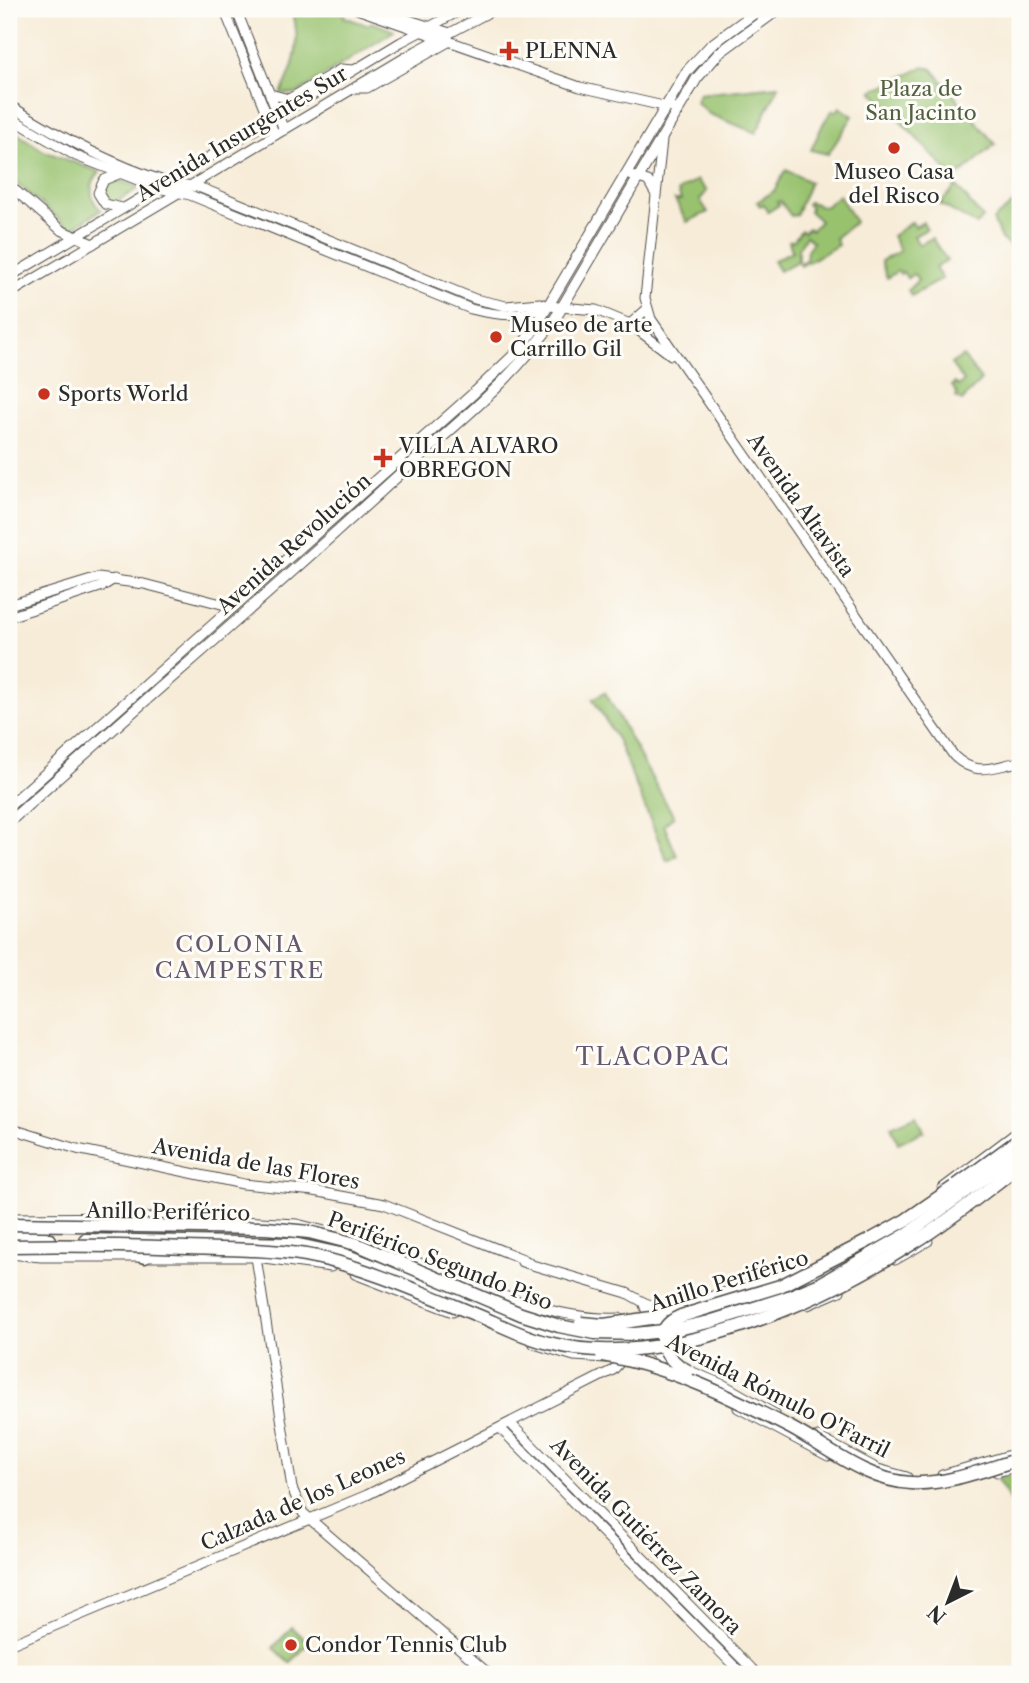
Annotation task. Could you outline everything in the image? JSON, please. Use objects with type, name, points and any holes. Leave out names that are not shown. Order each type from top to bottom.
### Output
[{"type":"highway","points":[[792,1429],[748,1400],[675,1365],[664,1350],[663,1338],[667,1326],[681,1316],[784,1281],[906,1220],[1020,1139]]},
{"type":"highway","points":[[999,1162],[1000,1145]]},
{"type":"highway","name":"Anillo Periférico","points":[[9,1231],[298,1234],[348,1247],[544,1323],[573,1329],[613,1330],[663,1324],[784,1281],[828,1270],[908,1226],[1020,1149]]},
{"type":"highway","name":"Periférico Segundo Piso","points":[[9,1224],[309,1231],[356,1244],[521,1314],[583,1331],[635,1334],[673,1330],[753,1309],[820,1284],[906,1235],[1020,1149]]},
{"type":"highway","name":"Anillo Periférico","points":[[9,1239],[294,1244],[334,1252],[541,1330],[600,1343],[618,1343],[666,1332],[779,1297],[836,1276],[904,1242],[1020,1158]]},
{"type":"highway","name":"Periférico Segundo Piso","points":[[9,1246],[117,1245],[307,1255],[353,1267],[551,1344],[594,1349],[627,1349],[671,1343],[747,1323],[797,1305],[916,1242],[1020,1165]]},
{"type":"highway","points":[[84,1230],[174,1217]]},
{"type":"highway","points":[[891,1223],[908,1226]]},
{"type":"highway","points":[[25,1254],[44,1240]]},
{"type":"highway","points":[[9,1253],[130,1253],[145,1257]]},
{"type":"highway","points":[[429,1265],[439,1283]]},
{"type":"highway","points":[[351,1272],[373,1266]]},
{"type":"highway","points":[[836,1276],[858,1281]]},
{"type":"highway","points":[[521,1314],[595,1324],[635,1321],[784,1281]]},
{"type":"highway","points":[[551,1344],[621,1358],[670,1372],[710,1388],[869,1471],[909,1483],[943,1481],[1020,1459]]},
{"type":"main road","points":[[223,9],[280,133]]},
{"type":"main road","points":[[236,9],[270,94],[274,119]]},
{"type":"main road","points":[[358,9],[381,17],[390,14],[580,87],[678,110]]},
{"type":"main road","name":"Avenida Insurgentes Sur","points":[[9,277],[401,42],[463,9]]},
{"type":"main road","points":[[354,88],[367,88],[414,62],[495,9]]},
{"type":"main road","name":"Avenida Revolución","points":[[9,806],[504,365],[527,339],[548,306],[699,56],[760,9]]},
{"type":"main road","name":"Avenida Revolución","points":[[9,822],[513,373],[542,338],[563,306],[697,78],[719,54],[779,9]]},
{"type":"main road","points":[[425,29],[440,38],[450,37]]},
{"type":"main road","name":"Avenida Insurgentes Sur","points":[[9,294],[440,38]]},
{"type":"main road","points":[[401,42],[416,51],[414,62]]},
{"type":"main road","points":[[270,94],[289,99],[341,69],[354,70]]},
{"type":"main road","points":[[9,105],[81,147],[167,182],[191,184],[206,190],[471,309],[496,314],[531,313],[548,306]]},
{"type":"main road","points":[[9,117],[76,156],[158,188],[181,191],[296,232]]},
{"type":"main road","points":[[630,324],[647,309],[645,298],[662,140]]},
{"type":"main road","points":[[121,173],[104,180],[98,193],[104,204],[124,208]]},
{"type":"main road","points":[[623,178],[640,177],[651,184],[655,195]]},
{"type":"main road","points":[[9,185],[61,230],[93,244]]},
{"type":"main road","points":[[202,200],[201,195],[206,190]]},
{"type":"main road","points":[[318,241],[491,304],[506,306],[540,303],[596,310],[630,324],[662,346],[682,365]]},
{"type":"main road","points":[[425,290],[428,279]]},
{"type":"main road","name":"Avenida Altavista","points":[[647,309],[682,365],[954,756],[973,769],[992,769],[1020,762]]},
{"type":"main road","points":[[268,575],[277,585]]},
{"type":"main road","points":[[9,605],[98,578],[144,584],[233,607]]},
{"type":"main road","points":[[9,617],[103,586],[114,579]]},
{"type":"main road","name":"Avenida de las Flores","points":[[9,1128],[77,1149],[243,1184],[314,1191],[384,1204],[497,1252],[627,1293],[643,1303],[666,1311]]},
{"type":"main road","points":[[9,1218],[174,1217],[247,1220],[314,1227],[429,1265],[503,1295],[573,1316],[608,1323],[648,1317],[784,1281],[891,1223],[1020,1130]]},
{"type":"main road","points":[[9,1253],[41,1257],[256,1256],[321,1265],[351,1272],[552,1351],[574,1356],[625,1357],[649,1346],[711,1340],[748,1329],[825,1299],[914,1251],[1020,1172]]},
{"type":"main road","points":[[256,1256],[292,1488],[303,1513],[309,1521],[489,1674]]},
{"type":"main road","points":[[643,1303],[648,1317]]},
{"type":"main road","name":"Calzada de los Leones","points":[[9,1645],[368,1495],[606,1374],[613,1370],[632,1346]]},
{"type":"main road","name":"Avenida Rómulo O'Farril","points":[[649,1346],[666,1361],[724,1385],[843,1451],[890,1473],[913,1478],[934,1477],[1020,1451]]},
{"type":"main road","points":[[606,1374],[608,1348]]},
{"type":"main road","name":"Avenida Rómulo O'Farril","points":[[625,1357],[703,1390],[864,1476],[885,1484],[910,1489],[946,1486],[1020,1466]]},
{"type":"main road","name":"Avenida Gutiérrez Zamora","points":[[510,1423],[757,1674]]},
{"type":"main road","name":"Avenida Gutiérrez Zamora","points":[[500,1428],[742,1674]]},
{"type":"main road","points":[[985,1462],[983,1471],[989,1474]]},
{"type":"green space","points":[[292,9],[334,9],[345,13],[344,17],[367,25],[372,22],[394,31],[296,94],[281,93],[296,52]]},
{"type":"green space","name":"Plaza de San Jacinto","points":[[924,67],[932,69],[995,144],[955,179],[872,91]]},
{"type":"green space","points":[[779,86],[756,133],[709,114],[696,102],[699,94]]},
{"type":"green space","points":[[840,107],[853,116],[828,154],[811,150],[824,122],[833,110],[836,112]]},
{"type":"green space","points":[[9,128],[44,151],[100,172],[93,181],[92,196],[101,210],[71,229],[9,177]]},
{"type":"green space","points":[[786,170],[810,182],[796,215],[791,216],[780,201],[777,202],[779,205],[768,212],[764,204],[760,206],[757,202],[774,191]]},
{"type":"green space","points":[[114,179],[141,187],[114,203],[107,200],[103,194],[106,184]]},
{"type":"green space","points":[[697,180],[707,191],[700,200],[708,212],[687,222],[675,200],[681,200],[678,191]]},
{"type":"green space","points":[[956,186],[983,218],[977,225],[940,204]]},
{"type":"green space","points":[[839,195],[855,222],[835,238],[838,245],[801,266],[799,263],[806,260],[807,250],[813,242],[806,236],[798,249],[798,261],[779,271],[773,261],[792,251],[789,241],[794,240],[801,230],[812,230],[820,221],[809,211],[811,208],[807,204],[809,202],[825,207]]},
{"type":"green space","points":[[1020,198],[1020,255],[1001,239],[993,220]]},
{"type":"green space","points":[[912,222],[915,227],[923,222],[927,229],[914,236],[919,245],[932,238],[947,261],[935,268],[942,279],[911,296],[908,290],[918,280],[914,274],[907,278],[903,272],[900,274],[898,271],[887,278],[881,261],[900,251],[892,236]]},
{"type":"green space","points":[[963,356],[981,380],[962,401],[956,397],[958,395],[952,386],[955,383],[958,386],[964,381],[951,364]]},
{"type":"green space","points":[[605,692],[674,816],[664,825],[677,856],[667,861],[618,741],[593,699]]},
{"type":"green space","points":[[917,1115],[924,1131],[898,1143],[891,1126]]},
{"type":"green space","points":[[1020,1474],[1020,1515],[996,1478]]},
{"type":"green space","name":"Condor Tennis Club","points":[[292,1627],[309,1643],[290,1663],[273,1648]]},
{"type":"place","name":"PLENNA","points":[[509,51]]},
{"type":"place","name":"Museo Casa del Risco","points":[[894,148]]},
{"type":"place","name":"Museo de arte Carrillo Gil","points":[[496,337]]},
{"type":"place","name":"Sports World","points":[[44,394]]},
{"type":"place","name":"VILLA ALVARO OBREGON","points":[[383,458]]},
{"type":"place","name":"Condor Tennis Club","points":[[291,1645]]},
{"type":"district","name":"COLONIA CAMPESTRE","points":[[240,957]]},
{"type":"district","name":"TLACOPAC","points":[[653,1057]]}]
